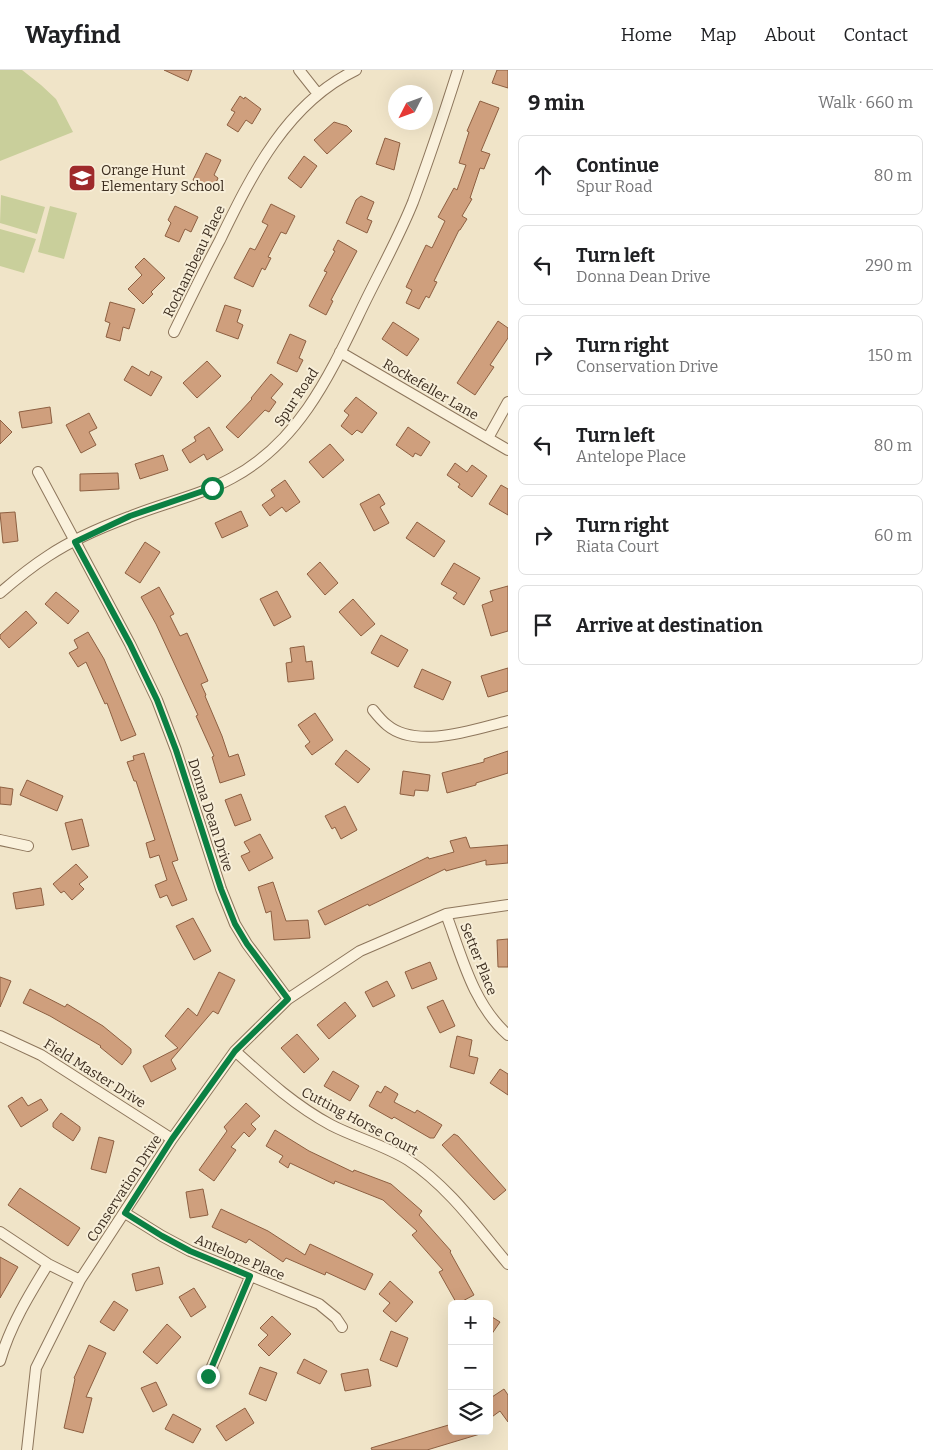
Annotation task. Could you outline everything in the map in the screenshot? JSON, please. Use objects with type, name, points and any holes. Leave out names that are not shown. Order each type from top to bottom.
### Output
[{"type":"street","points":[[299,70],[318,94]]},
{"type":"street","name":"Rochambeau Place","points":[[174,332],[257,168],[288,124],[318,94],[341,77],[356,70]]},
{"type":"street","name":"Spur Road","points":[[0,593],[49,555],[75,542],[130,516],[212,488],[232,478],[254,465],[278,445],[301,420],[320,391],[412,204],[454,71]]},
{"type":"street","name":"Rockefeller Lane","points":[[340,352],[508,450]]},
{"type":"street","points":[[488,438],[508,402]]},
{"type":"street","name":"Donna Dean Drive","points":[[38,472],[130,644],[157,700],[176,750],[221,889],[235,924],[251,951],[288,999]]},
{"type":"street","points":[[373,710],[388,726],[402,733],[429,737],[454,735],[508,721]]},
{"type":"street","points":[[0,840],[28,846]]},
{"type":"street","name":"Conservation Drive","points":[[27,1450],[36,1368],[80,1280],[172,1139],[235,1051],[288,999],[360,951],[446,914],[508,905]]},
{"type":"street","name":"Setter Place","points":[[446,914],[474,989],[490,1016],[508,1035]]},
{"type":"street","name":"Field Master Drive","points":[[0,1036],[41,1055],[172,1139]]},
{"type":"street","name":"Cutting Horse Court","points":[[235,1051],[279,1091],[306,1111],[334,1126],[390,1150],[425,1172],[456,1202],[508,1264]]},
{"type":"street","name":"Antelope Place","points":[[125,1213],[190,1251],[318,1304],[336,1318],[342,1327]]},
{"type":"street","points":[[0,1232],[48,1264],[80,1280]]},
{"type":"street","points":[[0,1360],[5,1342],[22,1308],[48,1264]]},
{"type":"street","points":[[208,1376],[250,1276]]},
{"type":"green space","points":[[0,70],[22,70],[41,85],[56,99],[73,132],[0,161]]},
{"type":"green space","points":[[1,195],[45,207],[37,234],[0,223]]},
{"type":"green space","points":[[50,206],[77,213],[64,259],[38,252]]},
{"type":"green space","points":[[0,229],[36,239],[24,273],[0,266]]},
{"type":"building","points":[[164,70],[192,70],[188,81]]},
{"type":"building","points":[[497,70],[508,70],[508,88],[492,83]]},
{"type":"building","points":[[240,96],[244,99],[245,97],[261,109],[252,124],[246,120],[238,132],[227,125],[235,112],[231,110]]},
{"type":"building","points":[[480,101],[499,108],[481,151],[490,154],[484,169],[480,168],[470,198],[472,199],[462,216],[467,219],[459,230],[434,281],[437,282],[429,298],[426,296],[419,309],[406,303],[412,290],[406,287],[426,245],[432,248],[445,221],[438,217],[454,188],[457,190],[466,165],[459,163],[469,132],[467,131]]},
{"type":"building","points":[[334,122],[347,126],[352,131],[327,154],[314,140]]},
{"type":"building","points":[[385,138],[400,143],[394,170],[376,164]]},
{"type":"building","points":[[206,153],[221,160],[214,175],[218,178],[213,190],[193,180]]},
{"type":"building","points":[[304,156],[317,166],[301,188],[288,178]]},
{"type":"building","points":[[361,196],[374,202],[367,219],[372,221],[367,233],[346,223],[356,200]]},
{"type":"building","points":[[271,204],[295,216],[286,234],[281,232],[268,257],[271,258],[265,270],[262,268],[253,287],[234,278],[250,248],[255,250],[268,225],[262,222]]},
{"type":"building","points":[[175,206],[198,217],[191,232],[185,229],[179,242],[165,236],[171,223],[168,220]]},
{"type":"building","points":[[338,240],[357,251],[331,300],[333,301],[326,315],[309,306],[327,272],[324,271],[335,251],[333,250]]},
{"type":"building","points":[[144,258],[165,278],[151,292],[153,294],[143,304],[128,289],[142,275],[135,267]]},
{"type":"building","points":[[110,302],[135,309],[129,329],[123,327],[120,341],[106,337],[110,323],[105,321]]},
{"type":"building","points":[[225,305],[241,310],[237,322],[243,325],[238,339],[216,331]]},
{"type":"building","points":[[498,321],[508,328],[508,338],[490,365],[494,367],[475,395],[457,383]]},
{"type":"building","points":[[393,322],[419,339],[407,356],[382,339]]},
{"type":"building","points":[[290,334],[306,341],[299,358],[303,360],[297,372],[277,363]]},
{"type":"building","points":[[207,361],[221,376],[197,398],[183,383]]},
{"type":"building","points":[[132,366],[149,376],[151,371],[162,377],[151,396],[124,380]]},
{"type":"building","points":[[271,374],[283,384],[271,398],[276,402],[269,412],[265,410],[238,438],[226,427],[252,399]]},
{"type":"building","points":[[356,397],[377,413],[362,433],[357,430],[352,435],[341,426],[349,415],[344,411]]},
{"type":"building","points":[[50,407],[52,423],[22,428],[19,412]]},
{"type":"building","points":[[89,413],[97,428],[89,432],[96,445],[81,453],[66,425]]},
{"type":"building","points":[[0,420],[12,432],[0,444]]},
{"type":"building","points":[[209,427],[223,450],[207,460],[204,454],[190,463],[182,450],[196,441],[194,437]]},
{"type":"building","points":[[408,427],[430,442],[421,456],[415,453],[413,457],[396,445]]},
{"type":"building","points":[[330,444],[344,460],[323,478],[309,462]]},
{"type":"building","points":[[163,455],[168,470],[140,479],[135,464]]},
{"type":"building","points":[[455,463],[467,472],[472,465],[487,476],[472,497],[458,487],[460,484],[447,475]]},
{"type":"building","points":[[118,473],[119,489],[80,491],[80,474]]},
{"type":"building","points":[[285,480],[300,502],[286,512],[282,507],[270,516],[262,505],[275,496],[271,490]]},
{"type":"building","points":[[501,485],[508,489],[508,515],[489,504]]},
{"type":"building","points":[[379,494],[385,504],[380,507],[389,523],[374,531],[360,504]]},
{"type":"building","points":[[241,511],[248,526],[222,538],[215,523]]},
{"type":"building","points":[[15,512],[18,541],[3,543],[0,513]]},
{"type":"building","points":[[417,522],[445,541],[434,557],[406,538]]},
{"type":"building","points":[[145,542],[160,552],[140,583],[125,573]]},
{"type":"building","points":[[320,562],[338,583],[325,595],[307,574]]},
{"type":"building","points":[[454,563],[480,578],[464,605],[453,598],[457,593],[441,584]]},
{"type":"building","points":[[508,586],[508,631],[491,636],[482,605],[493,601],[490,591]]},
{"type":"building","points":[[159,587],[174,614],[170,616],[180,636],[187,633],[208,681],[201,684],[229,757],[238,754],[245,775],[220,783],[212,757],[214,756],[196,716],[198,715],[156,624],[141,597]]},
{"type":"building","points":[[277,591],[291,617],[274,626],[260,599]]},
{"type":"building","points":[[56,592],[79,611],[68,624],[45,604]]},
{"type":"building","points":[[353,599],[375,624],[361,636],[339,612]]},
{"type":"building","points":[[26,611],[37,623],[9,648],[0,638],[0,635]]},
{"type":"building","points":[[88,632],[104,659],[136,735],[121,741],[107,703],[105,704],[86,662],[78,667],[69,653],[78,648],[74,640]]},
{"type":"building","points":[[381,635],[408,650],[398,667],[371,653]]},
{"type":"building","points":[[304,646],[306,662],[312,661],[314,679],[288,682],[286,663],[292,662],[290,648]]},
{"type":"building","points":[[508,668],[508,691],[488,697],[481,676]]},
{"type":"building","points":[[422,669],[451,682],[443,700],[414,687]]},
{"type":"building","points":[[315,713],[333,740],[312,755],[305,746],[310,742],[298,725]]},
{"type":"building","points":[[346,750],[370,769],[358,783],[335,764]]},
{"type":"building","points":[[508,751],[508,773],[447,793],[442,773],[484,762],[484,759]]},
{"type":"building","points":[[144,753],[178,860],[172,862],[187,900],[172,906],[167,895],[160,898],[155,885],[167,880],[159,855],[150,858],[146,843],[155,840],[136,781],[134,781],[127,762],[134,760],[133,756]]},
{"type":"building","points":[[403,771],[430,775],[428,791],[415,790],[414,796],[400,794]]},
{"type":"building","points":[[27,780],[63,796],[57,811],[20,795]]},
{"type":"building","points":[[0,787],[13,789],[11,805],[0,804]]},
{"type":"building","points":[[241,794],[251,820],[235,826],[225,800]]},
{"type":"building","points":[[345,806],[357,830],[341,839],[335,827],[332,829],[325,816]]},
{"type":"building","points":[[82,819],[89,846],[72,850],[65,823]]},
{"type":"building","points":[[260,834],[273,858],[249,871],[241,856],[250,852],[244,842]]},
{"type":"building","points":[[466,837],[470,848],[508,845],[508,863],[486,865],[486,860],[446,871],[445,869],[325,925],[318,911],[428,857],[429,859],[454,852],[450,841]]},
{"type":"building","points":[[76,864],[88,877],[79,884],[84,889],[72,900],[64,891],[61,893],[53,884]]},
{"type":"building","points":[[273,882],[286,921],[308,920],[310,938],[274,940],[271,911],[266,913],[258,887]]},
{"type":"building","points":[[41,888],[44,905],[16,909],[13,893]]},
{"type":"building","points":[[193,918],[211,951],[194,960],[176,926]]},
{"type":"building","points":[[508,939],[508,967],[498,967],[497,940]]},
{"type":"building","points":[[430,962],[437,979],[412,989],[405,972]]},
{"type":"building","points":[[219,972],[235,980],[218,1014],[213,1011],[171,1060],[176,1069],[151,1082],[143,1066],[178,1048],[165,1036],[188,1008],[197,1016]]},
{"type":"building","points":[[0,977],[11,981],[0,1007]]},
{"type":"building","points":[[387,981],[395,996],[373,1007],[365,992]]},
{"type":"building","points":[[30,989],[65,1007],[67,1004],[103,1026],[131,1049],[131,1053],[122,1065],[101,1046],[50,1016],[23,1003]]},
{"type":"building","points":[[443,1000],[455,1026],[440,1033],[427,1007]]},
{"type":"building","points":[[345,1002],[356,1016],[329,1039],[317,1025]]},
{"type":"building","points":[[297,1034],[319,1059],[304,1073],[281,1048]]},
{"type":"building","points":[[457,1036],[472,1040],[469,1056],[478,1058],[474,1074],[450,1067]]},
{"type":"building","points":[[500,1069],[508,1074],[508,1095],[490,1083]]},
{"type":"building","points":[[333,1071],[359,1086],[350,1101],[324,1086]]},
{"type":"building","points":[[385,1086],[398,1094],[394,1102],[415,1113],[417,1110],[442,1125],[434,1138],[430,1138],[394,1117],[392,1119],[369,1106],[377,1091],[381,1093]]},
{"type":"building","points":[[22,1097],[28,1106],[41,1099],[48,1110],[21,1127],[8,1106]]},
{"type":"building","points":[[246,1103],[260,1116],[251,1124],[256,1129],[249,1137],[244,1132],[231,1147],[236,1150],[214,1181],[199,1170],[227,1131],[224,1127]]},
{"type":"building","points":[[61,1113],[80,1127],[73,1141],[53,1127],[53,1123]]},
{"type":"building","points":[[275,1130],[309,1151],[353,1172],[354,1170],[391,1184],[422,1211],[419,1215],[451,1251],[474,1295],[465,1300],[455,1300],[439,1272],[443,1270],[412,1235],[417,1231],[383,1200],[335,1181],[334,1184],[290,1163],[288,1168],[279,1162],[283,1156],[266,1146]]},
{"type":"building","points":[[454,1134],[458,1136],[506,1190],[494,1200],[442,1145]]},
{"type":"building","points":[[99,1137],[114,1141],[106,1173],[91,1169]]},
{"type":"building","points":[[20,1188],[80,1228],[68,1246],[8,1205]]},
{"type":"building","points":[[203,1189],[208,1215],[190,1218],[186,1192]]},
{"type":"building","points":[[221,1209],[268,1231],[305,1255],[310,1244],[373,1274],[365,1290],[326,1272],[325,1275],[286,1258],[283,1262],[249,1239],[246,1243],[212,1227]]},
{"type":"building","points":[[0,1257],[18,1267],[0,1298]]},
{"type":"building","points":[[159,1267],[163,1284],[136,1291],[132,1274]]},
{"type":"building","points":[[390,1281],[413,1302],[396,1322],[383,1311],[390,1303],[379,1294]]},
{"type":"building","points":[[194,1288],[206,1307],[191,1317],[179,1297]]},
{"type":"building","points":[[114,1301],[128,1310],[114,1331],[100,1322]]},
{"type":"building","points":[[272,1316],[291,1334],[269,1356],[258,1345],[268,1335],[260,1328]]},
{"type":"building","points":[[493,1318],[500,1322],[493,1332]]},
{"type":"building","points":[[167,1324],[181,1337],[157,1364],[143,1352]]},
{"type":"building","points":[[391,1331],[408,1338],[397,1367],[380,1360]]},
{"type":"building","points":[[89,1345],[106,1353],[86,1397],[92,1398],[83,1433],[64,1428],[74,1378]]},
{"type":"building","points":[[304,1359],[327,1371],[320,1384],[297,1373]]},
{"type":"building","points":[[260,1367],[277,1373],[266,1401],[249,1394]]},
{"type":"building","points":[[368,1369],[371,1386],[345,1391],[341,1374]]},
{"type":"building","points":[[156,1382],[167,1405],[153,1412],[141,1388]]},
{"type":"building","points":[[504,1389],[508,1395],[508,1422],[500,1411],[493,1416],[493,1396]]},
{"type":"building","points":[[245,1408],[254,1423],[226,1441],[216,1426]]},
{"type":"building","points":[[173,1414],[201,1429],[193,1443],[165,1429]]},
{"type":"building","points":[[448,1425],[448,1435],[477,1435],[427,1450],[372,1450],[371,1448]]},
{"type":"place","name":"Orange Hunt Elementary School","points":[[82,178]]},
{"type":"route","points":[[208,1376],[250,1276],[190,1251],[125,1213],[172,1139],[235,1051],[288,999],[260,964],[235,924],[221,889],[176,750],[157,700],[130,644],[75,542],[130,516],[212,488]]}]
